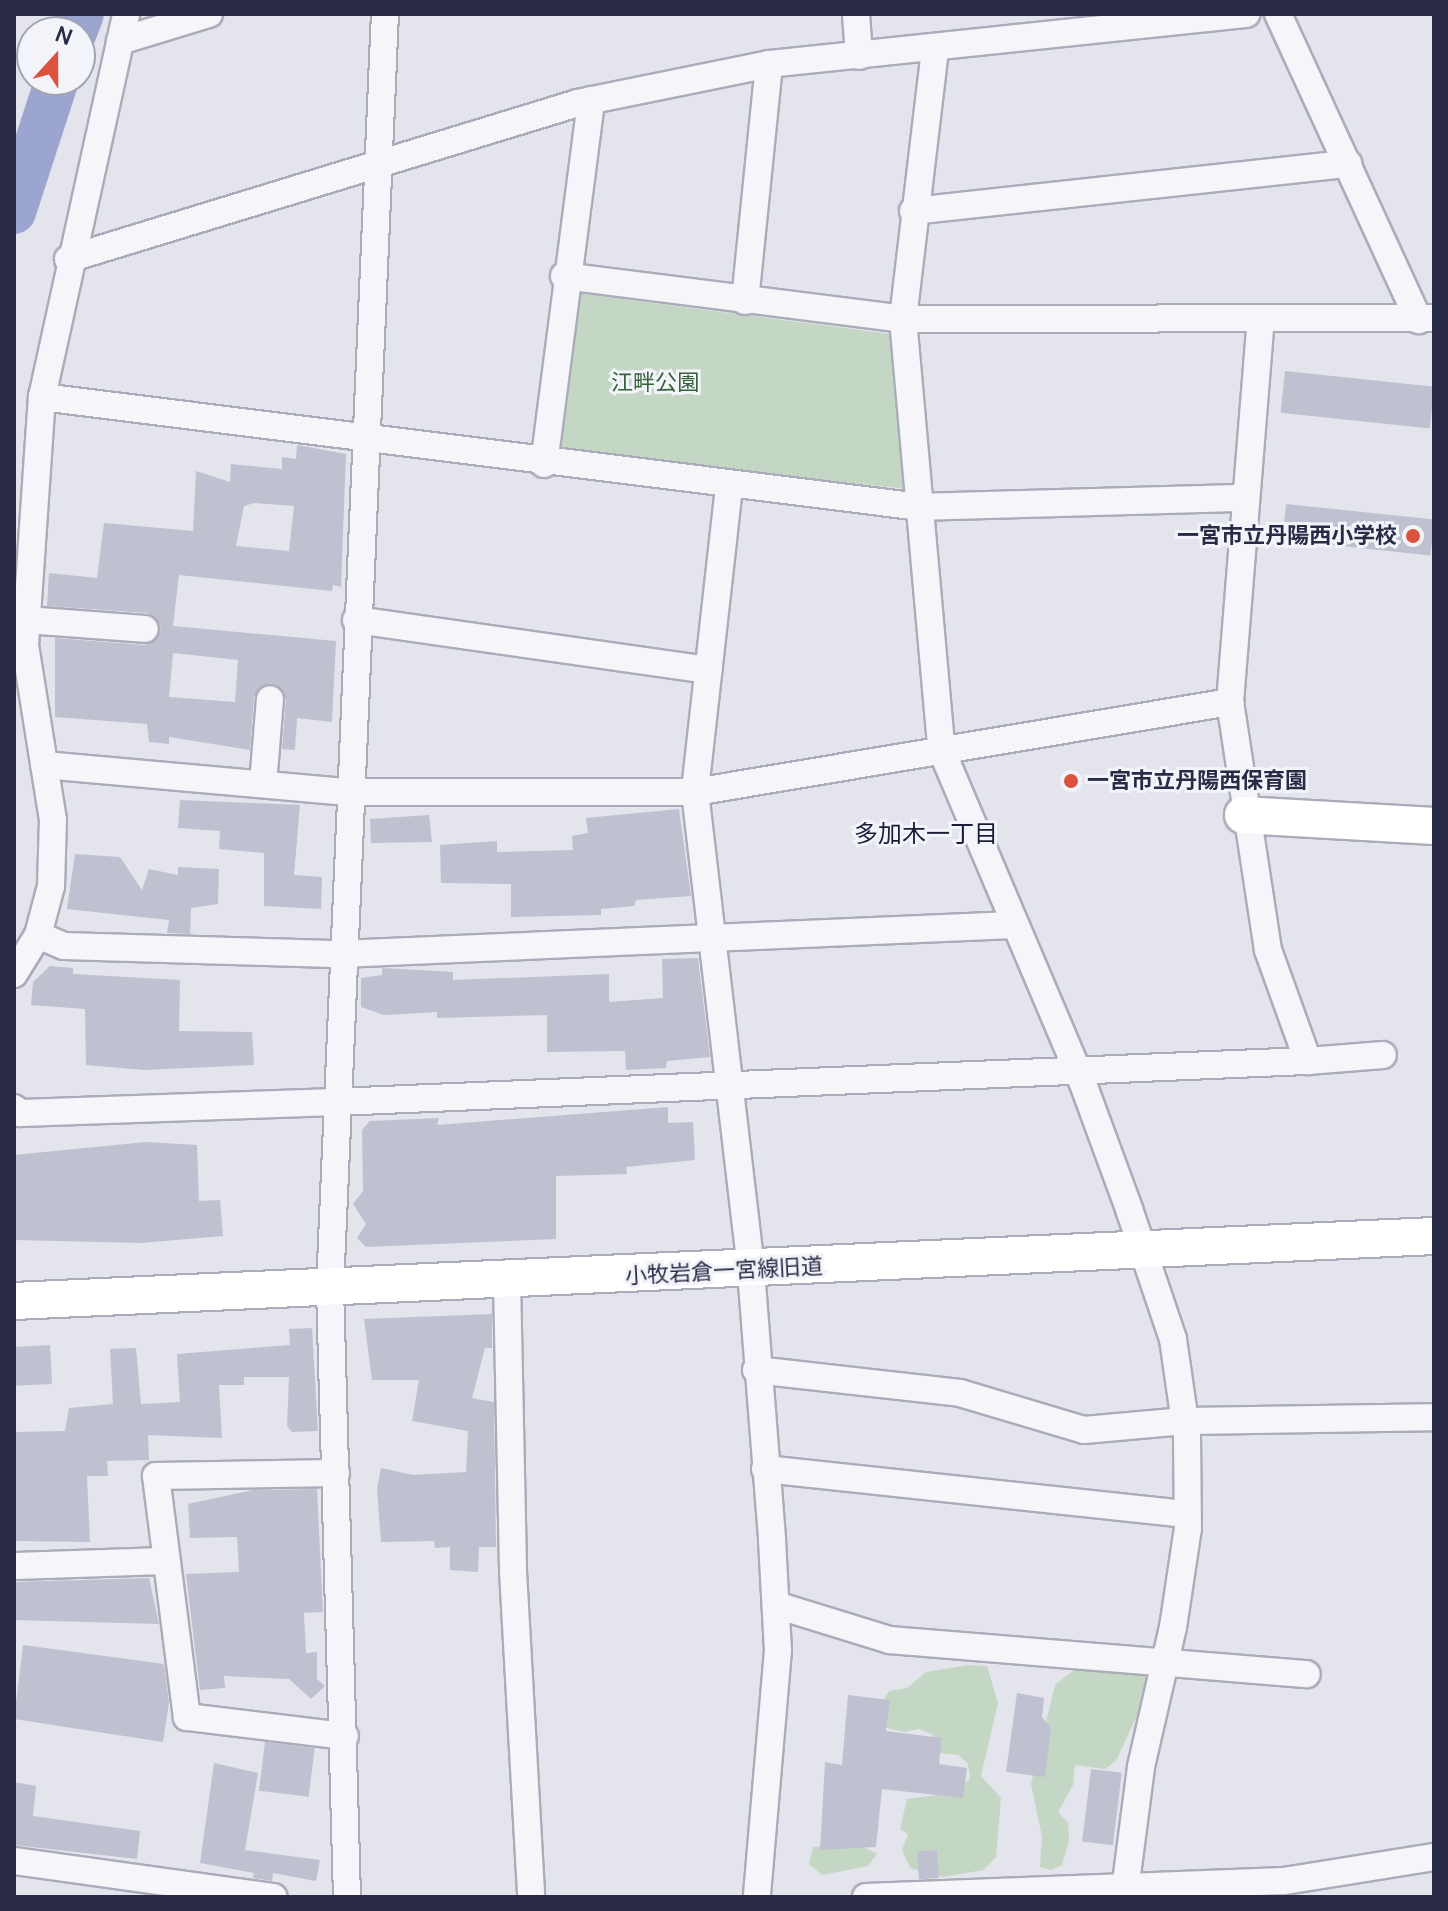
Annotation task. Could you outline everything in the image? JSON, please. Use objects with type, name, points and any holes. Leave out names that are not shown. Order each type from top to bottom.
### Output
[{"type":"street","points":[[14,974],[38,935],[52,873],[53,820],[26,620],[42,397],[68,259],[126,14]]},
{"type":"street","points":[[120,41],[209,14]]},
{"type":"street","points":[[347,1897],[345,1736],[330,1288],[341,954],[385,14]]},
{"type":"street","points":[[856,14],[859,56]]},
{"type":"street","points":[[68,259],[376,168],[591,100],[769,64],[935,50],[1246,14]]},
{"type":"street","points":[[564,276],[903,319],[1427,319],[1348,164],[1278,14]]},
{"type":"street","points":[[935,50],[913,211],[903,319],[941,749],[1077,1070],[1143,1251],[1173,1339],[1185,1421],[1187,1514],[1166,1661],[1141,1767],[1125,1890]]},
{"type":"street","points":[[745,301],[769,64]]},
{"type":"street","points":[[544,464],[564,276],[591,100]]},
{"type":"street","points":[[913,211],[1348,164]]},
{"type":"street","points":[[1261,319],[1243,498],[1230,702],[1243,815],[1268,950],[1308,1061]]},
{"type":"street","points":[[42,397],[544,464],[920,507],[1243,498]]},
{"type":"street","points":[[729,487],[695,792],[714,941],[725,1087],[751,1271],[756,1370],[776,1605],[778,1650],[757,1897]]},
{"type":"street","points":[[26,620],[145,629]]},
{"type":"street","points":[[356,620],[708,670]]},
{"type":"street","points":[[263,784],[270,699]]},
{"type":"street","points":[[44,765],[348,792],[695,792],[1230,702]]},
{"type":"street","points":[[1243,815],[1434,826]]},
{"type":"street","points":[[38,935],[64,946],[341,954],[714,941],[1013,925]]},
{"type":"street","points":[[14,1108],[20,1113],[725,1087],[1383,1055]]},
{"type":"street","name":"小牧岩倉一宮線旧道","points":[[14,1301],[751,1271],[1434,1236]]},
{"type":"street","points":[[507,1281],[513,1571],[531,1897]]},
{"type":"street","points":[[756,1370],[960,1393],[1084,1430],[1185,1421],[1434,1417]]},
{"type":"street","points":[[765,1469],[1187,1514]]},
{"type":"street","points":[[336,1473],[156,1476],[187,1717],[345,1736]]},
{"type":"street","points":[[14,1566],[166,1561]]},
{"type":"street","points":[[776,1605],[890,1640],[1307,1674]]},
{"type":"street","points":[[866,1897],[1202,1891],[1434,1857]]},
{"type":"street","points":[[14,1861],[274,1897]]},
{"type":"green space","name":"江畔公園","points":[[576,293],[891,334],[908,489],[560,452]]},
{"type":"green space","points":[[968,1665],[987,1666],[998,1703],[981,1776],[1001,1798],[996,1857],[983,1870],[943,1877],[910,1868],[902,1850],[908,1834],[900,1829],[907,1799],[952,1793],[970,1779],[968,1764],[958,1755],[937,1753],[933,1735],[920,1729],[903,1732],[880,1726],[881,1703],[889,1691],[907,1688],[926,1672]]},
{"type":"green space","points":[[1079,1666],[1139,1666],[1152,1683],[1116,1761],[1105,1769],[1075,1765],[1073,1785],[1058,1812],[1068,1823],[1069,1840],[1062,1865],[1051,1870],[1040,1867],[1042,1837],[1031,1784],[1055,1685]]},
{"type":"green space","points":[[856,1843],[877,1854],[868,1866],[822,1875],[809,1864],[813,1847]]},
{"type":"building","points":[[1285,371],[1434,387],[1430,428],[1281,413]]},
{"type":"building","points":[[297,445],[346,454],[341,587],[333,585],[332,591],[179,575],[173,626],[336,641],[332,722],[297,718],[295,750],[282,749],[286,700],[271,683],[254,697],[250,750],[169,737],[169,744],[149,742],[147,724],[55,717],[55,638],[145,645],[161,629],[147,613],[47,606],[49,573],[97,578],[104,523],[193,531],[196,471],[230,482],[231,464],[282,469],[282,457],[296,459]],"holes":[[[254,503],[294,506],[289,551],[236,546],[244,506]],[[173,653],[238,660],[235,702],[169,697]]]},
{"type":"building","points":[[1286,504],[1434,520],[1430,555],[1282,540]]},
{"type":"building","points":[[180,800],[300,805],[294,875],[322,877],[321,909],[264,906],[264,853],[219,849],[220,831],[178,828]]},
{"type":"building","points":[[679,809],[691,896],[636,900],[634,906],[601,909],[601,915],[511,917],[511,884],[441,883],[440,845],[497,841],[497,852],[573,850],[572,836],[588,833],[586,818]]},
{"type":"building","points":[[429,815],[432,842],[371,843],[370,819]]},
{"type":"building","points":[[75,854],[120,857],[142,890],[149,869],[178,875],[178,867],[219,869],[218,904],[191,908],[190,934],[167,933],[169,920],[67,909]]},
{"type":"building","points":[[698,958],[710,1057],[667,1061],[666,1068],[626,1070],[625,1051],[547,1052],[547,1015],[437,1018],[437,1012],[384,1015],[361,1007],[361,978],[382,975],[382,968],[453,972],[453,980],[609,974],[609,1002],[663,998],[662,959]]},
{"type":"building","points":[[50,966],[73,968],[73,974],[180,980],[179,1031],[252,1032],[254,1065],[144,1070],[86,1065],[85,1009],[31,1005],[33,982]]},
{"type":"building","points":[[668,1107],[668,1123],[693,1122],[695,1160],[626,1167],[627,1174],[556,1176],[556,1239],[366,1247],[357,1238],[366,1224],[353,1204],[363,1191],[362,1130],[370,1121],[439,1118],[437,1125]]},
{"type":"building","points":[[146,1142],[197,1145],[199,1201],[220,1200],[223,1236],[141,1243],[14,1240],[14,1155]]},
{"type":"building","points":[[492,1314],[492,1348],[485,1348],[472,1398],[494,1402],[496,1547],[479,1547],[478,1572],[450,1570],[450,1547],[435,1548],[434,1541],[381,1542],[377,1489],[381,1468],[413,1475],[466,1472],[468,1431],[412,1421],[419,1380],[372,1380],[364,1319]]},
{"type":"building","points":[[312,1328],[318,1431],[292,1432],[287,1426],[289,1377],[244,1377],[244,1385],[219,1385],[222,1438],[148,1435],[149,1460],[107,1461],[108,1476],[87,1476],[90,1542],[16,1541],[14,1432],[65,1431],[69,1408],[113,1404],[110,1349],[136,1348],[141,1404],[180,1402],[177,1354],[290,1345],[289,1329]]},
{"type":"building","points":[[50,1345],[52,1384],[16,1386],[14,1347]]},
{"type":"building","points":[[317,1489],[323,1612],[304,1613],[306,1653],[317,1652],[317,1679],[325,1686],[311,1699],[289,1679],[224,1676],[225,1688],[200,1690],[186,1574],[239,1572],[237,1537],[190,1538],[188,1504],[253,1490]]},
{"type":"building","points":[[149,1578],[159,1624],[14,1620],[14,1582]]},
{"type":"building","points":[[23,1645],[164,1664],[169,1702],[163,1742],[14,1719]]},
{"type":"building","points":[[1017,1693],[1044,1698],[1042,1717],[1051,1728],[1045,1777],[1006,1772]]},
{"type":"building","points":[[848,1695],[890,1700],[886,1731],[942,1738],[939,1764],[967,1768],[963,1798],[882,1789],[876,1847],[820,1850],[825,1762],[842,1765]]},
{"type":"building","points":[[265,1742],[315,1748],[309,1797],[259,1791]]},
{"type":"building","points":[[214,1763],[258,1773],[245,1850],[320,1860],[316,1881],[273,1873],[272,1881],[253,1878],[254,1873],[200,1863]]},
{"type":"building","points":[[1091,1769],[1122,1773],[1113,1845],[1082,1841]]},
{"type":"building","points":[[14,1782],[36,1786],[33,1816],[140,1831],[137,1859],[14,1845]]},
{"type":"building","points":[[937,1850],[939,1878],[919,1879],[917,1851]]},
{"type":"waterway","points":[[14,212],[52,96]]},
{"type":"place","name":"一宮市立丹陽西小学校","points":[[1413,536]]},
{"type":"place","name":"一宮市立丹陽西保育園","points":[[1071,781]]},
{"type":"district","name":"多加木一丁目","points":[[926,833]]}]
